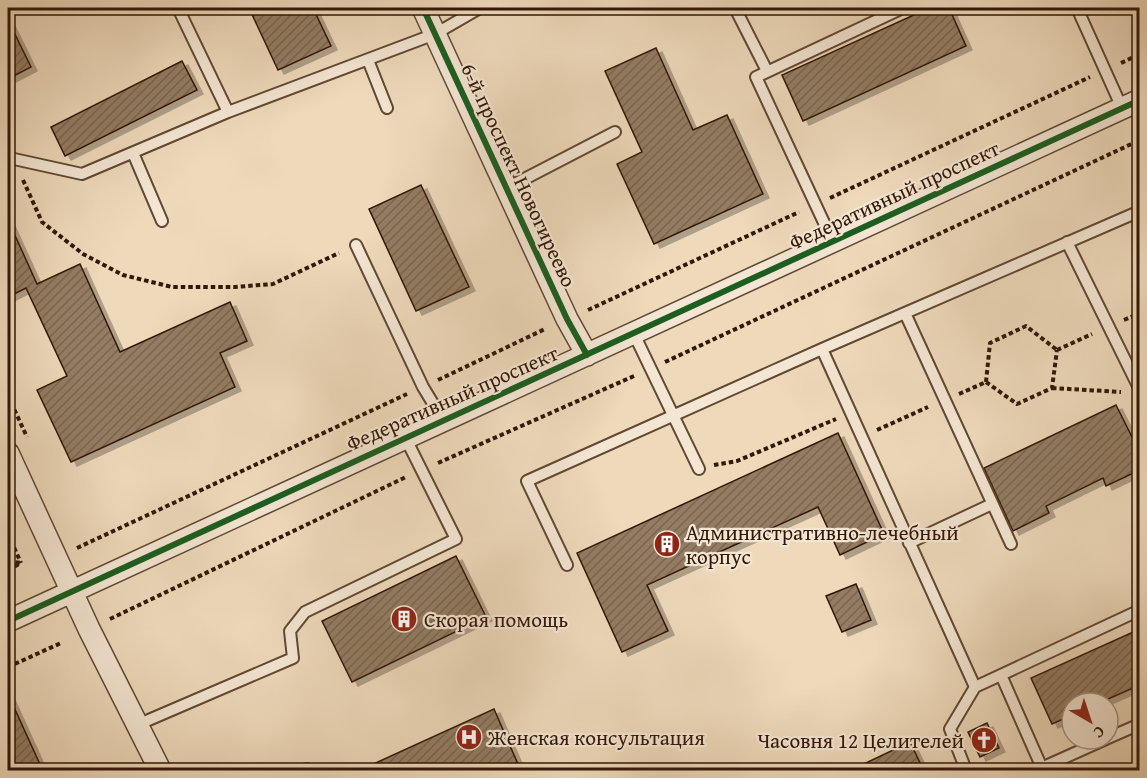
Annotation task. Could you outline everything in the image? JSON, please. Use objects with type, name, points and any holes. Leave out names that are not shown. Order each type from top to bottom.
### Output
[{"type":"street","name":"6-й проспект Новогиреево","points":[[423,8],[567,319],[586,355]]},
{"type":"street","name":"Федеративный проспект","points":[[8,621],[405,436],[634,334],[1131,104]]},
{"type":"street","points":[[8,453],[72,592],[160,771]]},
{"type":"lane","points":[[178,8],[228,112]]},
{"type":"lane","points":[[10,160],[82,174],[228,112],[435,34],[480,8]]},
{"type":"lane","points":[[735,8],[767,71]]},
{"type":"lane","points":[[832,242],[756,77],[903,8]]},
{"type":"lane","points":[[1077,8],[1105,70],[1131,104]]},
{"type":"lane","points":[[368,60],[387,108]]},
{"type":"lane","points":[[507,188],[615,132]]},
{"type":"lane","points":[[133,153],[162,221]]},
{"type":"lane","points":[[567,565],[527,481],[673,414],[1140,211]]},
{"type":"lane","points":[[1067,242],[1134,391]]},
{"type":"lane","points":[[356,245],[423,387],[443,420]]},
{"type":"lane","points":[[905,313],[1011,544]]},
{"type":"lane","points":[[634,334],[699,469]]},
{"type":"lane","points":[[822,349],[975,687]]},
{"type":"lane","points":[[137,725],[292,658],[290,630],[305,612],[456,539],[405,436]]},
{"type":"lane","points":[[909,543],[992,504]]},
{"type":"lane","points":[[966,771],[950,729],[975,687],[1140,610]]},
{"type":"lane","points":[[1001,675],[1040,769],[1080,751]]},
{"type":"lane","points":[[1120,733],[1140,724]]},
{"type":"path","points":[[77,548],[1140,54]]},
{"type":"path","points":[[109,619],[422,470],[650,369],[1140,140]]},
{"type":"path","points":[[10,160],[42,222],[83,254],[123,275],[172,287],[235,287],[273,284],[356,245]]},
{"type":"path","points":[[986,382],[990,343],[1026,326],[1057,350],[1052,388]]},
{"type":"path","points":[[986,382],[1017,404],[1052,388],[1134,391]]},
{"type":"path","points":[[861,437],[986,382]]},
{"type":"path","points":[[699,469],[737,461],[850,413]]},
{"type":"path","points":[[8,534],[21,563]]},
{"type":"path","points":[[8,561],[21,563]]},
{"type":"path","points":[[8,570],[21,563]]},
{"type":"path","points":[[8,667],[60,643]]},
{"type":"building","points":[[249,8],[313,8],[331,46],[278,70]]},
{"type":"building","points":[[929,8],[949,8],[966,46],[803,121],[782,75]]},
{"type":"building","points":[[8,20],[31,67],[8,79]]},
{"type":"building","points":[[656,48],[693,130],[727,115],[763,194],[654,244],[617,164],[642,152],[605,71]]},
{"type":"building","points":[[182,61],[197,90],[65,156],[51,127]]},
{"type":"building","points":[[421,185],[469,287],[416,311],[369,209]]},
{"type":"building","points":[[8,220],[37,284],[80,264],[120,352],[230,302],[247,341],[220,353],[235,387],[71,462],[37,390],[67,376],[26,288],[8,297]]},
{"type":"building","points":[[1116,405],[1140,453],[1140,470],[1106,486],[1103,478],[1046,506],[1049,513],[1013,531],[984,468]]},
{"type":"building","name":"Административно-лечебный корпус","points":[[838,433],[884,534],[840,555],[818,507],[647,585],[668,631],[622,652],[577,553]]},
{"type":"building","name":"Скорая помощь","points":[[456,556],[486,617],[352,682],[322,621]]},
{"type":"building","points":[[856,584],[871,620],[842,632],[826,596]]},
{"type":"building","points":[[1140,629],[1140,685],[1120,694],[1120,691],[1060,691],[1060,720],[1052,724],[1031,678]]},
{"type":"building","points":[[8,694],[43,771],[8,771]]},
{"type":"building","name":"Женская консультация","points":[[494,709],[521,771],[358,771]]},
{"type":"building","name":"Часовня 12 Целителей","points":[[987,723],[999,748],[980,757],[968,732]]},
{"type":"building","points":[[910,742],[924,771],[849,771]]},
{"type":"cycle path","points":[[423,8],[567,319],[587,355]]},
{"type":"cycle path","points":[[8,621],[1140,100]]},
{"type":"place","name":"Административно-лечебный корпус","points":[[667,544]]},
{"type":"place","name":"Скорая помощь","points":[[404,619]]},
{"type":"place","name":"Женская консультация","points":[[469,737]]},
{"type":"place","name":"Часовня 12 Целителей","points":[[984,740]]}]
